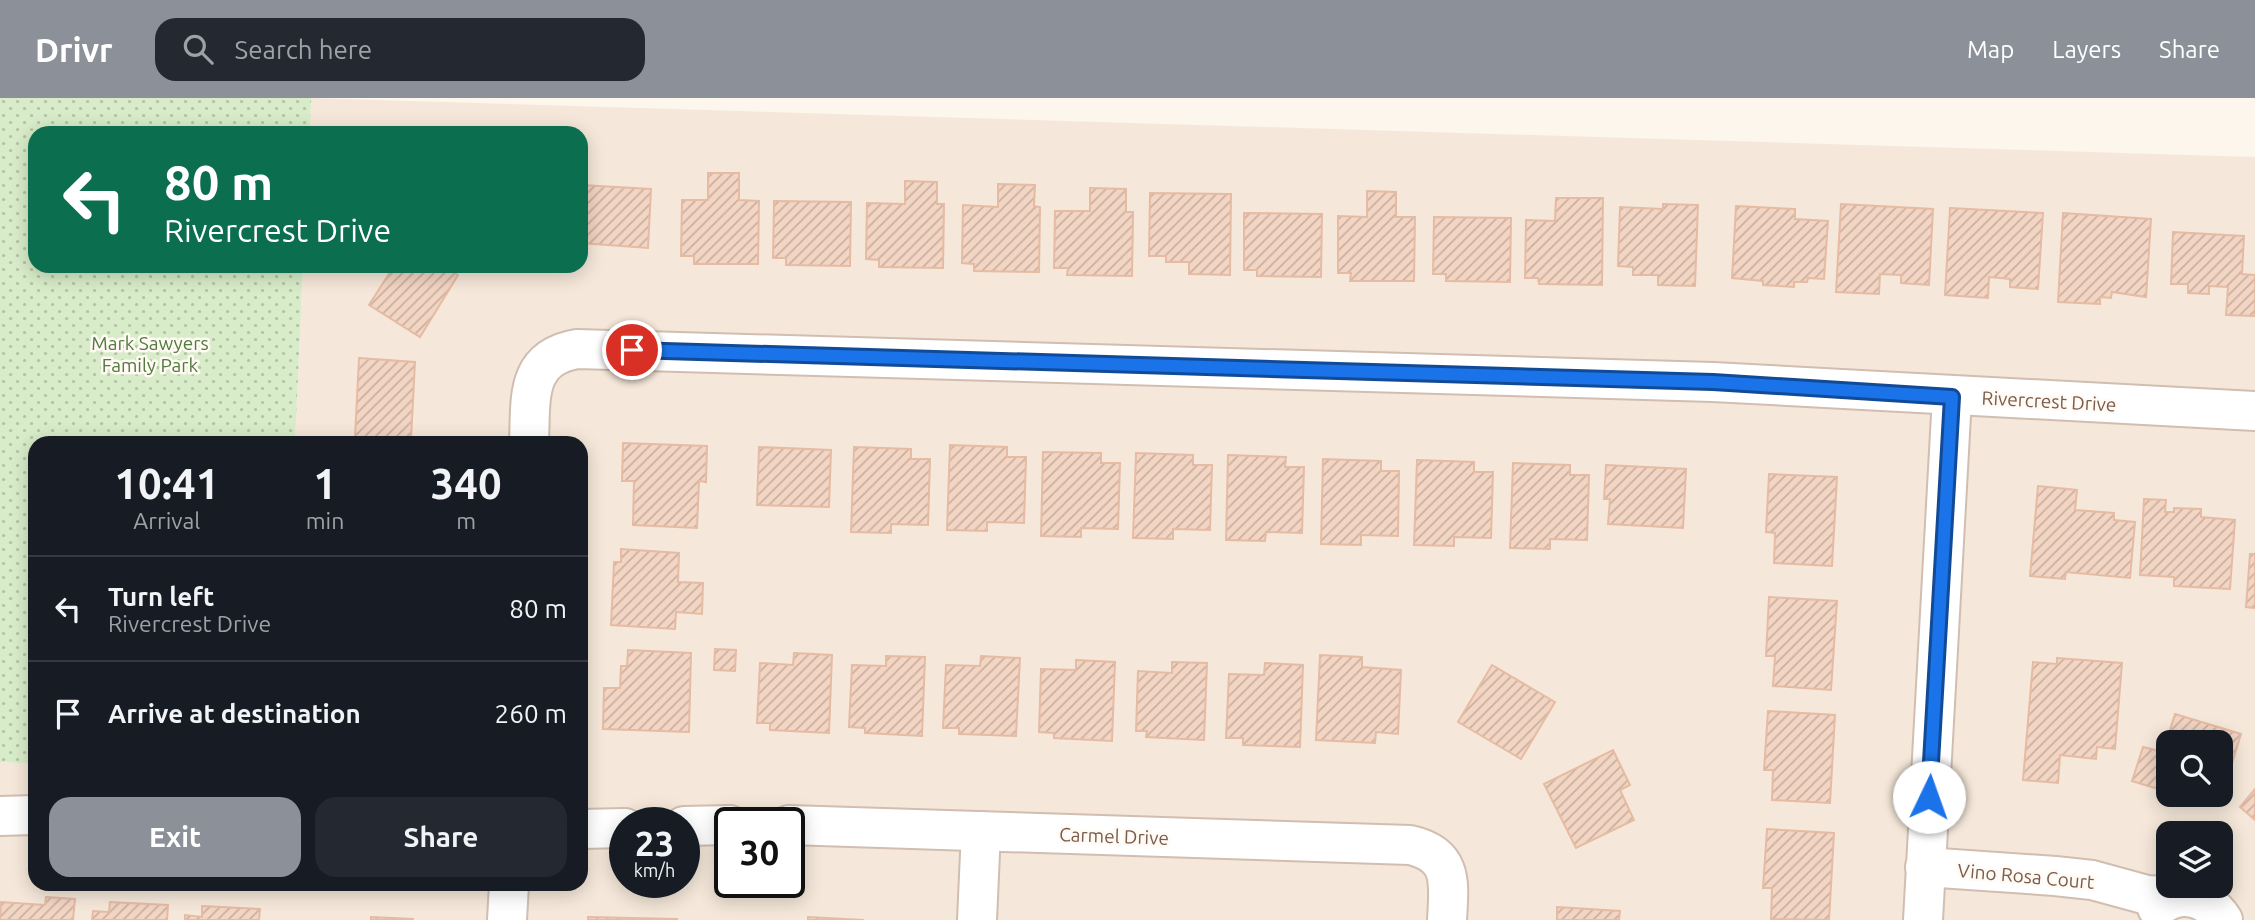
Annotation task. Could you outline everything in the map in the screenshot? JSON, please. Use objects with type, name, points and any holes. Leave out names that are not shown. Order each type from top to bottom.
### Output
[{"type":"street","name":"Rivercrest Drive","points":[[529,436],[532,390],[536,374],[545,362],[561,351],[577,349],[1713,382],[1952,397],[2255,411]]},
{"type":"street","points":[[1923,920],[1952,397]]},
{"type":"street","points":[[0,816],[28,815]]},
{"type":"street","name":"Carmel Drive","points":[[805,826],[1410,845],[1436,855],[1445,867],[1449,885],[1447,920]]},
{"type":"street","points":[[588,829],[609,828]]},
{"type":"street","points":[[977,920],[981,831]]},
{"type":"street","name":"Vino Rosa Court","points":[[1926,867],[2092,880],[2132,905],[2163,908],[2204,900],[2215,908],[2223,920]]},
{"type":"street","points":[[507,920],[509,891]]},
{"type":"shaded area","points":[[311,98],[2255,157],[2255,920],[0,920],[0,762],[28,764],[28,891],[588,891],[588,436],[295,436],[303,273],[588,273],[588,126],[310,126]]},
{"type":"green space","name":"Mark Sawyers Family Park","points":[[0,98],[311,98],[310,126],[28,126],[28,273],[303,273],[295,436],[28,436],[28,764],[0,762]]},
{"type":"building","points":[[708,173],[739,173],[739,200],[759,201],[758,264],[694,264],[694,256],[681,256],[682,200],[708,200]]},
{"type":"building","points":[[905,181],[937,182],[937,204],[944,204],[943,268],[879,267],[879,260],[866,259],[867,203],[905,204]]},
{"type":"building","points":[[998,184],[1035,185],[1034,206],[1040,207],[1039,272],[974,271],[974,264],[962,263],[963,205],[998,207]]},
{"type":"building","points":[[588,185],[651,189],[648,248],[588,244]]},
{"type":"building","points":[[1090,188],[1126,189],[1126,212],[1133,212],[1132,276],[1067,275],[1068,268],[1054,268],[1055,211],[1090,211]]},
{"type":"building","points":[[1367,191],[1396,192],[1396,217],[1415,217],[1414,281],[1350,281],[1351,273],[1338,273],[1338,216],[1367,217]]},
{"type":"building","points":[[1150,193],[1231,194],[1230,275],[1189,274],[1189,262],[1166,262],[1166,256],[1149,256]]},
{"type":"building","points":[[1556,198],[1603,198],[1602,285],[1539,284],[1538,278],[1525,278],[1526,220],[1555,221]]},
{"type":"building","points":[[774,201],[851,202],[850,266],[786,265],[786,258],[773,258]]},
{"type":"building","points":[[1663,204],[1698,205],[1695,286],[1658,285],[1658,275],[1633,275],[1633,267],[1618,266],[1620,207],[1663,209]]},
{"type":"building","points":[[1841,204],[1933,209],[1929,285],[1901,283],[1901,275],[1880,274],[1879,294],[1836,292]]},
{"type":"building","points":[[1736,206],[1795,209],[1795,219],[1828,221],[1824,279],[1808,278],[1807,282],[1794,282],[1794,287],[1763,285],[1763,281],[1732,278]]},
{"type":"building","points":[[1950,208],[2043,213],[2038,289],[2010,287],[2010,279],[1989,277],[1988,298],[1945,295]]},
{"type":"building","points":[[1244,213],[1322,214],[1321,277],[1257,276],[1257,270],[1244,270]]},
{"type":"building","points":[[2063,213],[2151,219],[2146,297],[2112,292],[2111,298],[2100,297],[2100,304],[2058,302]]},
{"type":"building","points":[[1434,217],[1511,218],[1510,282],[1446,281],[1446,274],[1433,274]]},
{"type":"building","points":[[2173,232],[2244,236],[2242,274],[2255,275],[2255,316],[2226,315],[2228,287],[2209,286],[2209,294],[2188,293],[2188,284],[2171,284]]},
{"type":"building","points":[[390,273],[458,275],[420,337],[369,305]]},
{"type":"building","points":[[359,358],[415,362],[411,436],[355,436]]},
{"type":"building","points":[[623,443],[707,446],[706,482],[699,481],[697,528],[633,525],[634,481],[622,481]]},
{"type":"building","points":[[950,445],[1007,447],[1007,457],[1026,457],[1024,523],[987,522],[987,531],[947,530]]},
{"type":"building","points":[[759,447],[831,450],[829,507],[757,505]]},
{"type":"building","points":[[854,447],[911,449],[911,459],[930,459],[928,525],[891,524],[891,533],[851,532]]},
{"type":"building","points":[[1043,452],[1101,453],[1101,463],[1120,463],[1118,529],[1081,528],[1081,537],[1041,536]]},
{"type":"building","points":[[1136,453],[1193,455],[1193,465],[1212,465],[1210,530],[1173,529],[1173,539],[1133,538]]},
{"type":"building","points":[[1228,455],[1286,457],[1285,467],[1304,467],[1302,533],[1266,532],[1265,541],[1226,540]]},
{"type":"building","points":[[1323,459],[1381,461],[1381,471],[1399,471],[1398,536],[1361,535],[1361,545],[1321,544]]},
{"type":"building","points":[[1417,460],[1474,462],[1474,472],[1493,472],[1491,538],[1454,537],[1454,546],[1414,545]]},
{"type":"building","points":[[1513,463],[1570,465],[1570,475],[1589,475],[1587,540],[1550,539],[1550,549],[1510,548]]},
{"type":"building","points":[[1606,465],[1686,469],[1683,528],[1608,524],[1610,499],[1604,499]]},
{"type":"building","points":[[1769,474],[1837,477],[1832,566],[1774,563],[1775,533],[1766,532]]},
{"type":"building","points":[[2038,486],[2077,490],[2075,510],[2114,513],[2114,520],[2135,522],[2130,578],[2066,572],[2065,579],[2030,576]]},
{"type":"building","points":[[2144,499],[2166,500],[2165,512],[2174,512],[2174,508],[2201,509],[2201,517],[2235,520],[2230,589],[2174,586],[2174,577],[2140,575]]},
{"type":"building","points":[[621,549],[679,553],[678,582],[703,583],[702,614],[676,612],[675,629],[611,625],[614,562],[621,562]]},
{"type":"building","points":[[2250,554],[2255,554],[2255,608],[2246,607]]},
{"type":"building","points":[[1769,597],[1837,601],[1831,690],[1773,686],[1775,656],[1766,656]]},
{"type":"building","points":[[715,649],[736,650],[735,671],[714,670]]},
{"type":"building","points":[[628,650],[691,653],[689,732],[603,729],[604,688],[620,688],[621,666],[627,666]]},
{"type":"building","points":[[794,653],[832,655],[829,733],[770,730],[770,723],[757,723],[760,663],[793,665]]},
{"type":"building","points":[[1320,655],[1362,657],[1362,667],[1401,670],[1398,734],[1376,732],[1375,743],[1316,740]]},
{"type":"building","points":[[886,656],[925,657],[922,736],[865,733],[865,728],[849,727],[852,665],[886,666]]},
{"type":"building","points":[[981,656],[1020,658],[1016,736],[959,734],[959,728],[943,728],[946,665],[980,666]]},
{"type":"building","points":[[2057,658],[2122,663],[2115,749],[2097,747],[2096,759],[2060,755],[2058,783],[2023,780],[2033,662],[2057,664]]},
{"type":"building","points":[[1076,660],[1115,662],[1112,741],[1054,738],[1054,733],[1039,732],[1041,669],[1076,670]]},
{"type":"building","points":[[1172,662],[1207,663],[1204,740],[1146,737],[1147,731],[1136,731],[1138,671],[1172,673]]},
{"type":"building","points":[[1265,663],[1303,665],[1300,747],[1243,745],[1243,738],[1226,738],[1229,674],[1264,675]]},
{"type":"building","points":[[1492,665],[1555,702],[1521,759],[1458,722]]},
{"type":"building","points":[[1768,711],[1835,715],[1830,803],[1772,800],[1773,770],[1764,770]]},
{"type":"building","points":[[2175,714],[2228,730],[2170,730]]},
{"type":"building","points":[[2233,732],[2241,734],[2233,760]]},
{"type":"building","points":[[2143,747],[2156,750],[2156,788],[2132,781]]},
{"type":"building","points":[[1613,750],[1630,785],[1620,790],[1634,820],[1576,848],[1544,784]]},
{"type":"building","points":[[2255,789],[2255,820],[2240,807]]},
{"type":"building","points":[[1767,829],[1834,833],[1829,920],[1771,919],[1772,888],[1763,888]]},
{"type":"building","points":[[46,897],[75,899],[73,920],[0,920],[1,902],[45,905]]},
{"type":"building","points":[[110,902],[168,905],[167,920],[92,920],[93,911],[109,912]]},
{"type":"building","points":[[202,906],[260,909],[259,920],[185,920],[185,915],[202,917]]},
{"type":"building","points":[[1557,907],[1620,911],[1619,920],[1557,920]]},
{"type":"building","points":[[371,917],[413,919],[413,920],[371,920]]},
{"type":"building","points":[[588,917],[677,919],[677,920],[588,920]]},
{"type":"building","points":[[808,917],[864,920],[808,920]]},
{"type":"route","points":[[632,350],[1713,382],[1952,397],[1929,797]]}]
